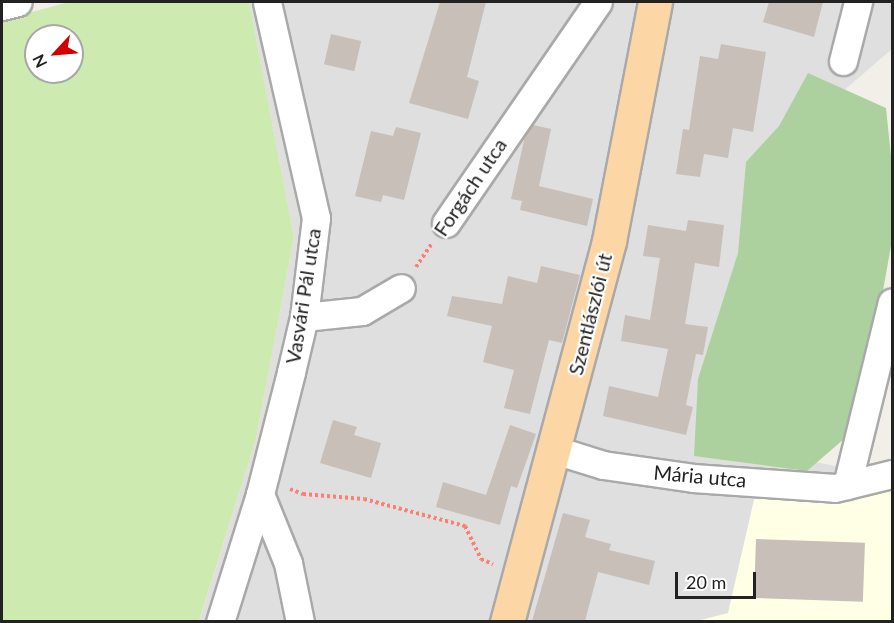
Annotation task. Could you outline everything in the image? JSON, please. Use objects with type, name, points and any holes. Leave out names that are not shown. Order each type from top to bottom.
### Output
[{"type":"main road","name":"Szentlászlói út","points":[[507,621],[555,450],[609,241],[655,2]]},
{"type":"street","points":[[2,6],[18,2]]},
{"type":"street","name":"Vasvári Pál utca","points":[[220,621],[262,486],[304,317],[316,218],[267,2]]},
{"type":"street","name":"Forgách utca","points":[[446,223],[598,2]]},
{"type":"street","points":[[843,61],[858,2]]},
{"type":"street","points":[[304,317],[363,311],[401,288]]},
{"type":"street","points":[[847,485],[892,302]]},
{"type":"street","name":"Mária utca","points":[[555,450],[603,465],[693,478],[836,488],[892,474]]},
{"type":"street","points":[[262,486],[288,563],[300,621]]},
{"type":"path","name":"Forgách utca","points":[[401,288],[446,223]]},
{"type":"path","points":[[262,486],[303,494],[364,499],[465,526],[481,559],[502,566]]},
{"type":"shaded area","points":[[249,2],[892,2],[892,49],[813,117],[696,437],[892,478],[892,621],[199,622],[256,439],[294,237]]},
{"type":"shaded area","points":[[892,485],[892,621],[693,622],[728,613],[756,491]]},
{"type":"green space","points":[[69,2],[249,2],[294,237],[256,439],[199,621],[2,622],[2,20]]},
{"type":"green space","points":[[808,73],[886,108],[892,166],[892,240],[859,426],[807,471],[694,456],[698,379],[738,253],[746,162],[779,126]]},
{"type":"building","points":[[440,2],[486,2],[467,77],[479,81],[468,119],[409,103]]},
{"type":"building","points":[[769,2],[823,2],[814,37],[763,22]]},
{"type":"building","points":[[331,34],[361,41],[354,71],[324,64]]},
{"type":"building","points":[[721,44],[766,52],[753,132],[733,128],[728,158],[704,154],[700,177],[676,174],[683,129],[689,130],[700,56],[718,59]]},
{"type":"building","points":[[533,125],[551,129],[539,186],[593,199],[587,226],[520,210],[522,201],[511,199],[525,136]]},
{"type":"building","points":[[396,127],[421,133],[404,200],[383,195],[381,202],[355,196],[371,131],[393,136]]},
{"type":"building","points":[[688,220],[724,225],[719,267],[695,263],[685,324],[708,327],[703,355],[696,354],[686,405],[693,407],[686,435],[603,416],[609,386],[658,397],[668,349],[621,341],[625,315],[650,320],[660,258],[643,256],[648,225],[686,231]]},
{"type":"building","points":[[541,266],[580,275],[562,343],[549,340],[530,414],[504,408],[514,370],[483,362],[492,326],[447,316],[452,296],[502,304],[508,276],[537,283]]},
{"type":"building","points":[[333,420],[357,427],[354,435],[381,443],[371,478],[320,463]]},
{"type":"building","points":[[510,425],[536,434],[517,488],[511,486],[500,525],[436,507],[443,482],[486,495]]},
{"type":"building","points":[[563,513],[590,520],[585,537],[611,544],[609,550],[655,561],[649,585],[598,572],[585,621],[532,621]]},
{"type":"building","points":[[756,539],[865,543],[863,602],[754,598]]}]
